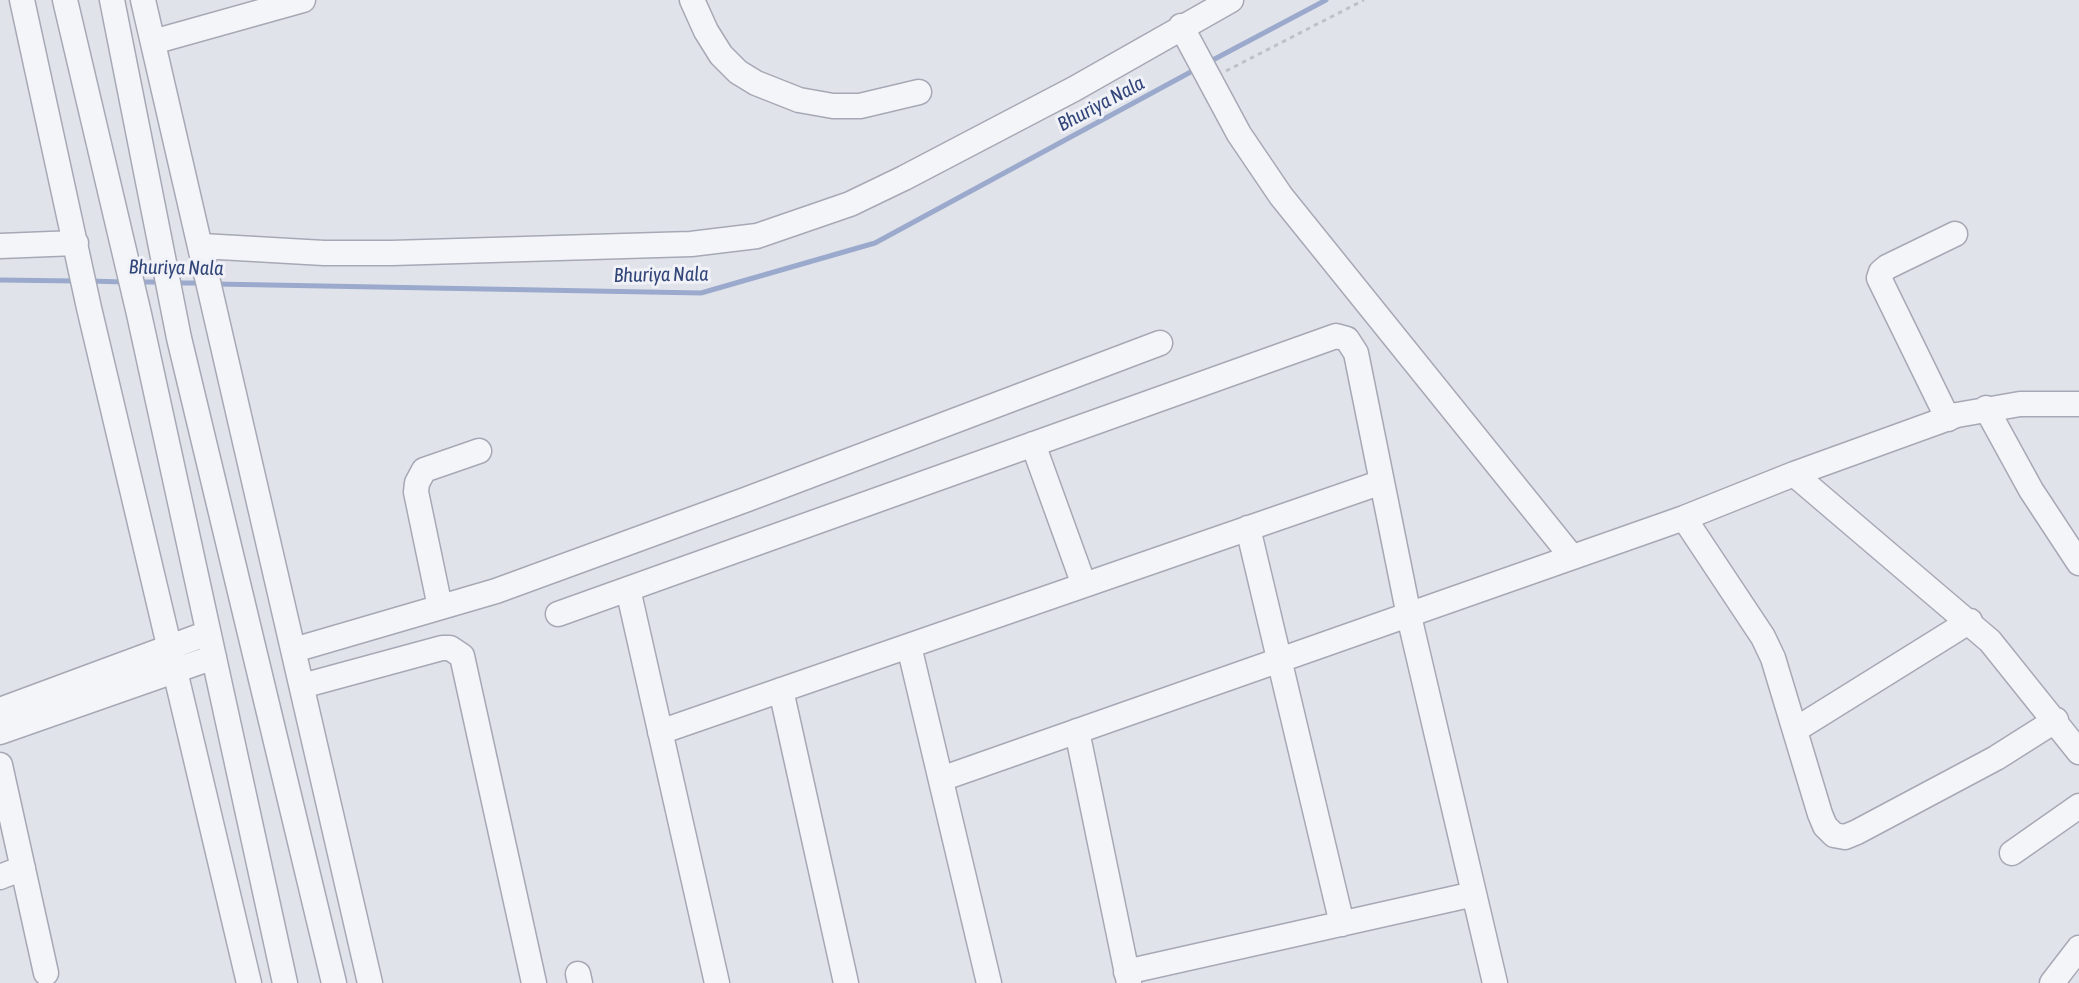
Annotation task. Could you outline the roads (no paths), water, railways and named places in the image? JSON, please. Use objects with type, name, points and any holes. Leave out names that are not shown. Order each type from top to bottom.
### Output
[{"type":"street","points":[[22,0],[89,308],[177,670],[249,983]]},
{"type":"street","points":[[65,0],[139,314],[285,983]]},
{"type":"street","points":[[112,0],[175,317],[334,983]]},
{"type":"street","points":[[143,0],[203,251],[216,317],[370,983]]},
{"type":"street","points":[[153,42],[303,0]]},
{"type":"street","points":[[692,0],[706,31],[721,55],[738,72],[756,83],[799,100],[832,106],[860,106],[919,92]]},
{"type":"street","points":[[203,251],[392,254],[691,244],[757,236],[850,204],[904,178],[1184,34],[1231,0]]},
{"type":"street","points":[[1184,34],[1239,134],[1281,196],[1572,557]]},
{"type":"street","points":[[1948,418],[1879,278],[1881,272],[1887,267],[1955,234]]},
{"type":"street","points":[[0,246],[78,251]]},
{"type":"street","points":[[558,614],[1336,336],[1347,339],[1356,353],[1409,615],[1495,983]]},
{"type":"street","points":[[294,650],[496,591],[745,500],[1160,343]]},
{"type":"street","points":[[941,779],[1684,518],[1794,474],[1948,418],[1986,408],[2020,404],[2079,404]]},
{"type":"street","points":[[1986,408],[2031,490],[2079,563]]},
{"type":"street","points":[[1033,444],[1084,585]]},
{"type":"street","points":[[440,607],[416,492],[417,483],[424,470],[479,451]]},
{"type":"street","points":[[1794,474],[1970,621],[1990,641],[2056,720],[2079,752]]},
{"type":"street","points":[[660,732],[1382,482]]},
{"type":"street","points":[[1684,518],[1763,636],[1781,679],[1820,814],[1829,832],[1839,837],[1857,832],[1972,771],[2056,720]]},
{"type":"street","points":[[1248,528],[1342,924]]},
{"type":"street","points":[[628,589],[717,983]]},
{"type":"street","points":[[1796,730],[1970,621]]},
{"type":"street","points":[[0,710],[208,633]]},
{"type":"street","points":[[909,646],[989,983]]},
{"type":"street","points":[[302,686],[442,648],[450,648],[462,656],[534,983]]},
{"type":"street","points":[[0,732],[214,657]]},
{"type":"street","points":[[781,690],[846,983]]},
{"type":"street","points":[[1077,732],[1128,978],[1342,924],[1474,894]]},
{"type":"street","points":[[0,765],[46,973]]},
{"type":"street","points":[[2012,853],[2079,806]]},
{"type":"street","points":[[0,877],[23,868]]},
{"type":"street","points":[[2052,983],[2079,948]]},
{"type":"waterway","name":"Bhuriya Nala","points":[[1209,62],[1326,0]]},
{"type":"waterway","name":"Bhuriya Nala","points":[[215,284],[701,293],[875,243],[1198,68]]},
{"type":"waterway","name":"Bhuriya Nala","points":[[0,280],[76,281]]},
{"type":"waterway","name":"Bhuriya Nala","points":[[89,281],[124,282]]},
{"type":"waterway","name":"Bhuriya Nala","points":[[137,282],[160,282]]},
{"type":"waterway","name":"Bhuriya Nala","points":[[176,283],[202,283]]}]
